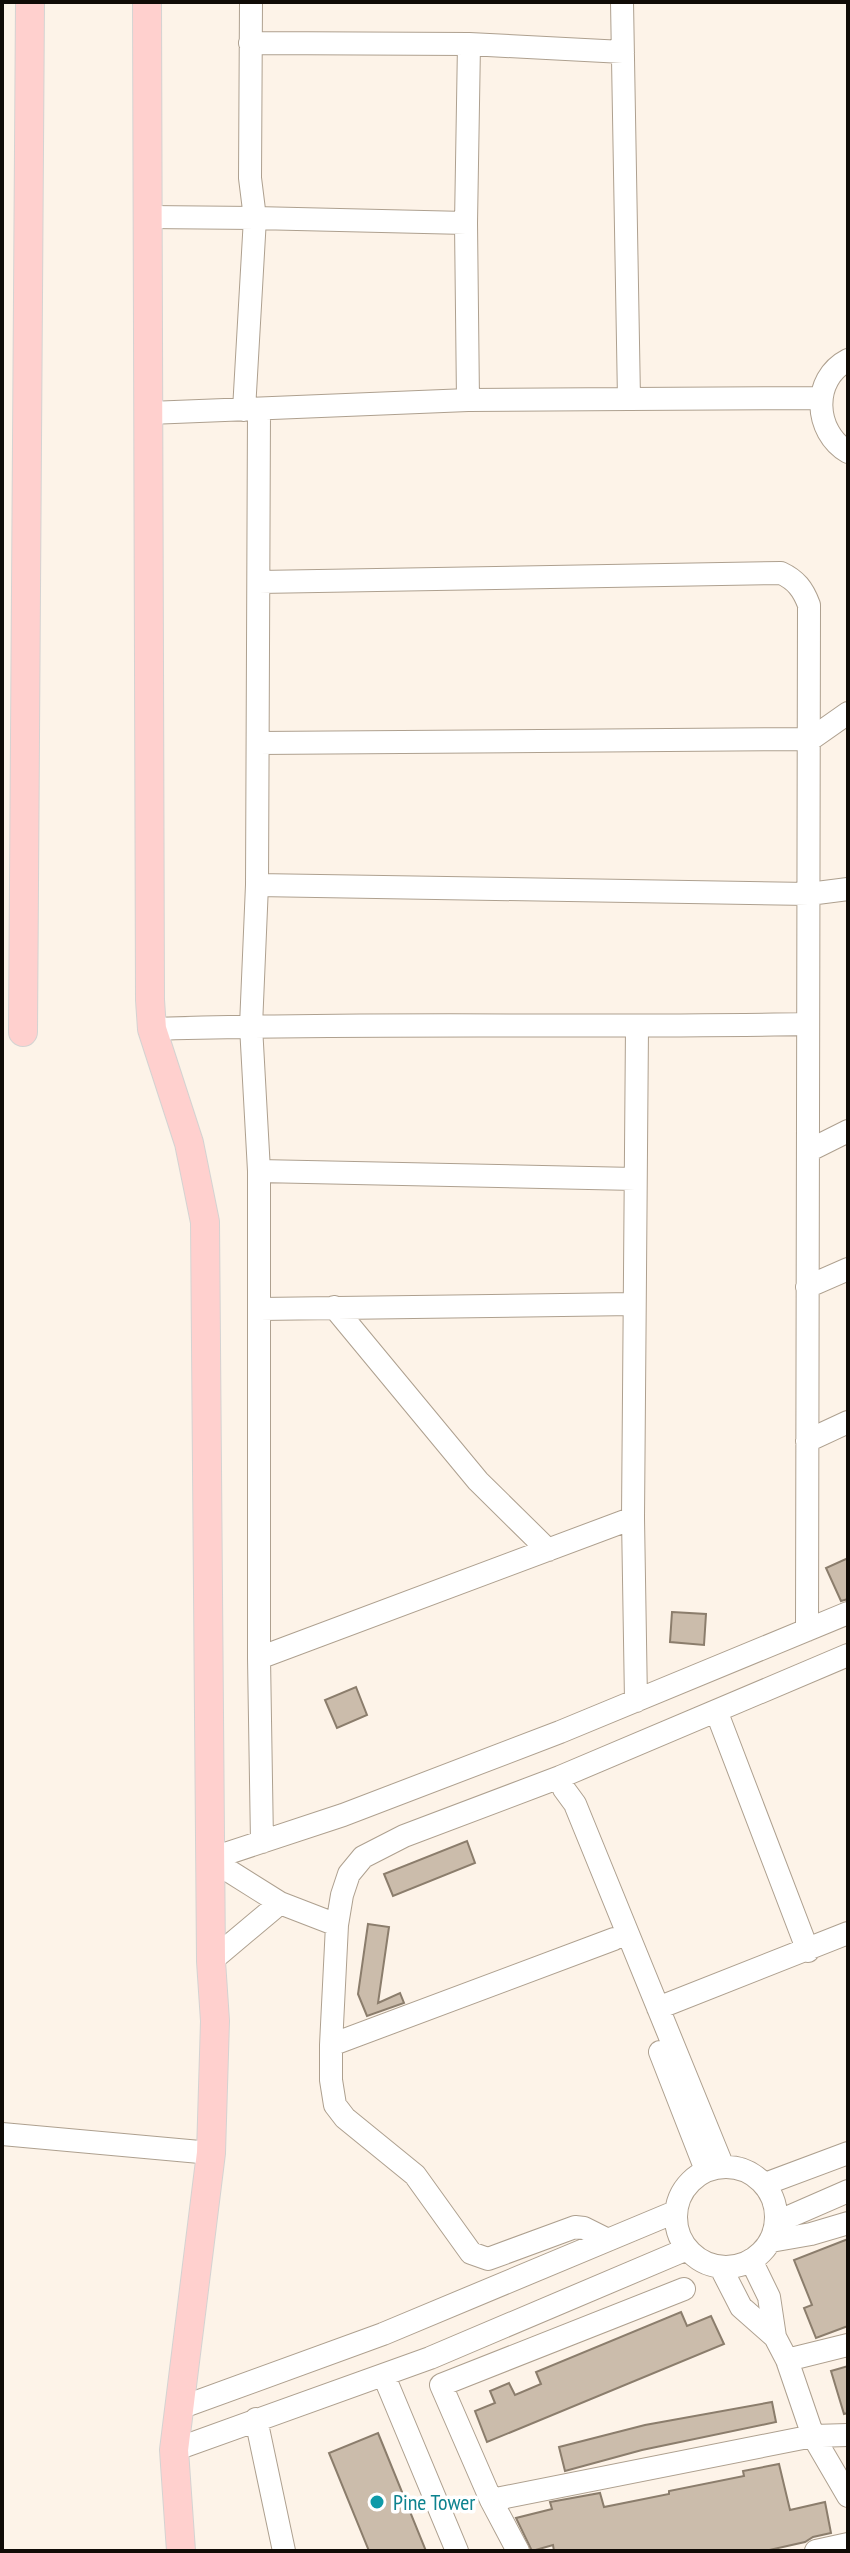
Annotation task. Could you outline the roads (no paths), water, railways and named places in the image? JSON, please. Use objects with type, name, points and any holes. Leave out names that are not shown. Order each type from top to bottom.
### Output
[{"type":"main road","points":[[12,1033],[30,2]]},
{"type":"main road","points":[[147,2],[150,1000],[152,1029],[189,1143],[205,1222],[211,1961],[215,2021],[211,2153],[174,2450],[181,2551]]},
{"type":"street","points":[[251,2],[250,178],[255,218],[251,410],[259,582],[257,885],[251,1026],[259,1171],[262,1842]]},
{"type":"street","points":[[622,2],[629,399]]},
{"type":"street","points":[[250,43],[469,44],[623,52]]},
{"type":"street","points":[[468,400],[466,223],[469,44]]},
{"type":"street","points":[[148,217],[466,223]]},
{"type":"street","points":[[848,360],[828,378],[821,398],[821,418],[830,436],[848,452]]},
{"type":"street","points":[[149,413],[468,400],[821,398]]},
{"type":"street","points":[[259,582],[781,573],[794,579],[805,593],[809,605],[811,739],[807,1024],[807,1630]]},
{"type":"street","points":[[258,743],[811,739],[848,713]]},
{"type":"street","points":[[257,885],[809,894],[848,889]]},
{"type":"street","points":[[152,1029],[807,1024]]},
{"type":"street","points":[[636,1701],[633,1518],[637,1027]]},
{"type":"street","points":[[808,1151],[848,1131]]},
{"type":"street","points":[[259,1171],[635,1179]]},
{"type":"street","points":[[807,1287],[848,1269]]},
{"type":"street","points":[[260,1309],[634,1304]]},
{"type":"street","points":[[334,1307],[478,1481],[548,1550]]},
{"type":"street","points":[[807,1441],[848,1422]]},
{"type":"street","points":[[259,1658],[633,1518]]},
{"type":"street","points":[[210,1859],[343,1815],[636,1701],[848,1613]]},
{"type":"street","points":[[608,2240],[575,2227],[488,2259],[471,2253],[415,2175],[345,2118],[335,2105],[331,2045],[337,1925],[349,1874],[363,1857],[404,1836],[562,1783],[848,1655]]},
{"type":"street","points":[[717,1713],[808,1951]]},
{"type":"street","points":[[562,1783],[564,1810],[614,1939],[715,2169]]},
{"type":"street","points":[[562,1783],[575,1804],[658,2008],[715,2169]]},
{"type":"street","points":[[210,1859],[280,1903],[337,1925]]},
{"type":"street","points":[[211,1961],[280,1903]]},
{"type":"street","points":[[658,2008],[848,1933]]},
{"type":"street","points":[[331,2045],[614,1939]]},
{"type":"street","points":[[2,2134],[211,2153]]},
{"type":"street","points":[[765,2184],[848,2153]]},
{"type":"street","points":[[731,2166],[750,2172],[765,2184],[775,2202],[774,2231],[759,2256],[741,2266],[721,2268],[702,2262],[687,2249],[677,2232],[675,2212],[681,2193],[693,2178],[715,2169],[731,2166]]},
{"type":"street","points":[[774,2231],[848,2191]]},
{"type":"street","points":[[177,2409],[383,2334],[675,2212]]},
{"type":"street","points":[[774,2231],[811,2234],[848,2223]]},
{"type":"street","points":[[174,2450],[384,2376],[687,2249]]},
{"type":"street","points":[[751,2260],[769,2297],[775,2337],[787,2360],[813,2436],[848,2496]]},
{"type":"street","points":[[721,2268],[741,2307],[775,2337]]},
{"type":"street","points":[[518,2551],[491,2500],[441,2385],[684,2289]]},
{"type":"street","points":[[787,2360],[848,2345]]},
{"type":"street","points":[[384,2376],[457,2551]]},
{"type":"street","points":[[256,2419],[284,2551]]},
{"type":"street","points":[[491,2500],[813,2436],[848,2435]]},
{"type":"street","points":[[816,2551],[848,2544]]},
{"type":"place","name":"Pine Tower","points":[[377,2502]]}]
